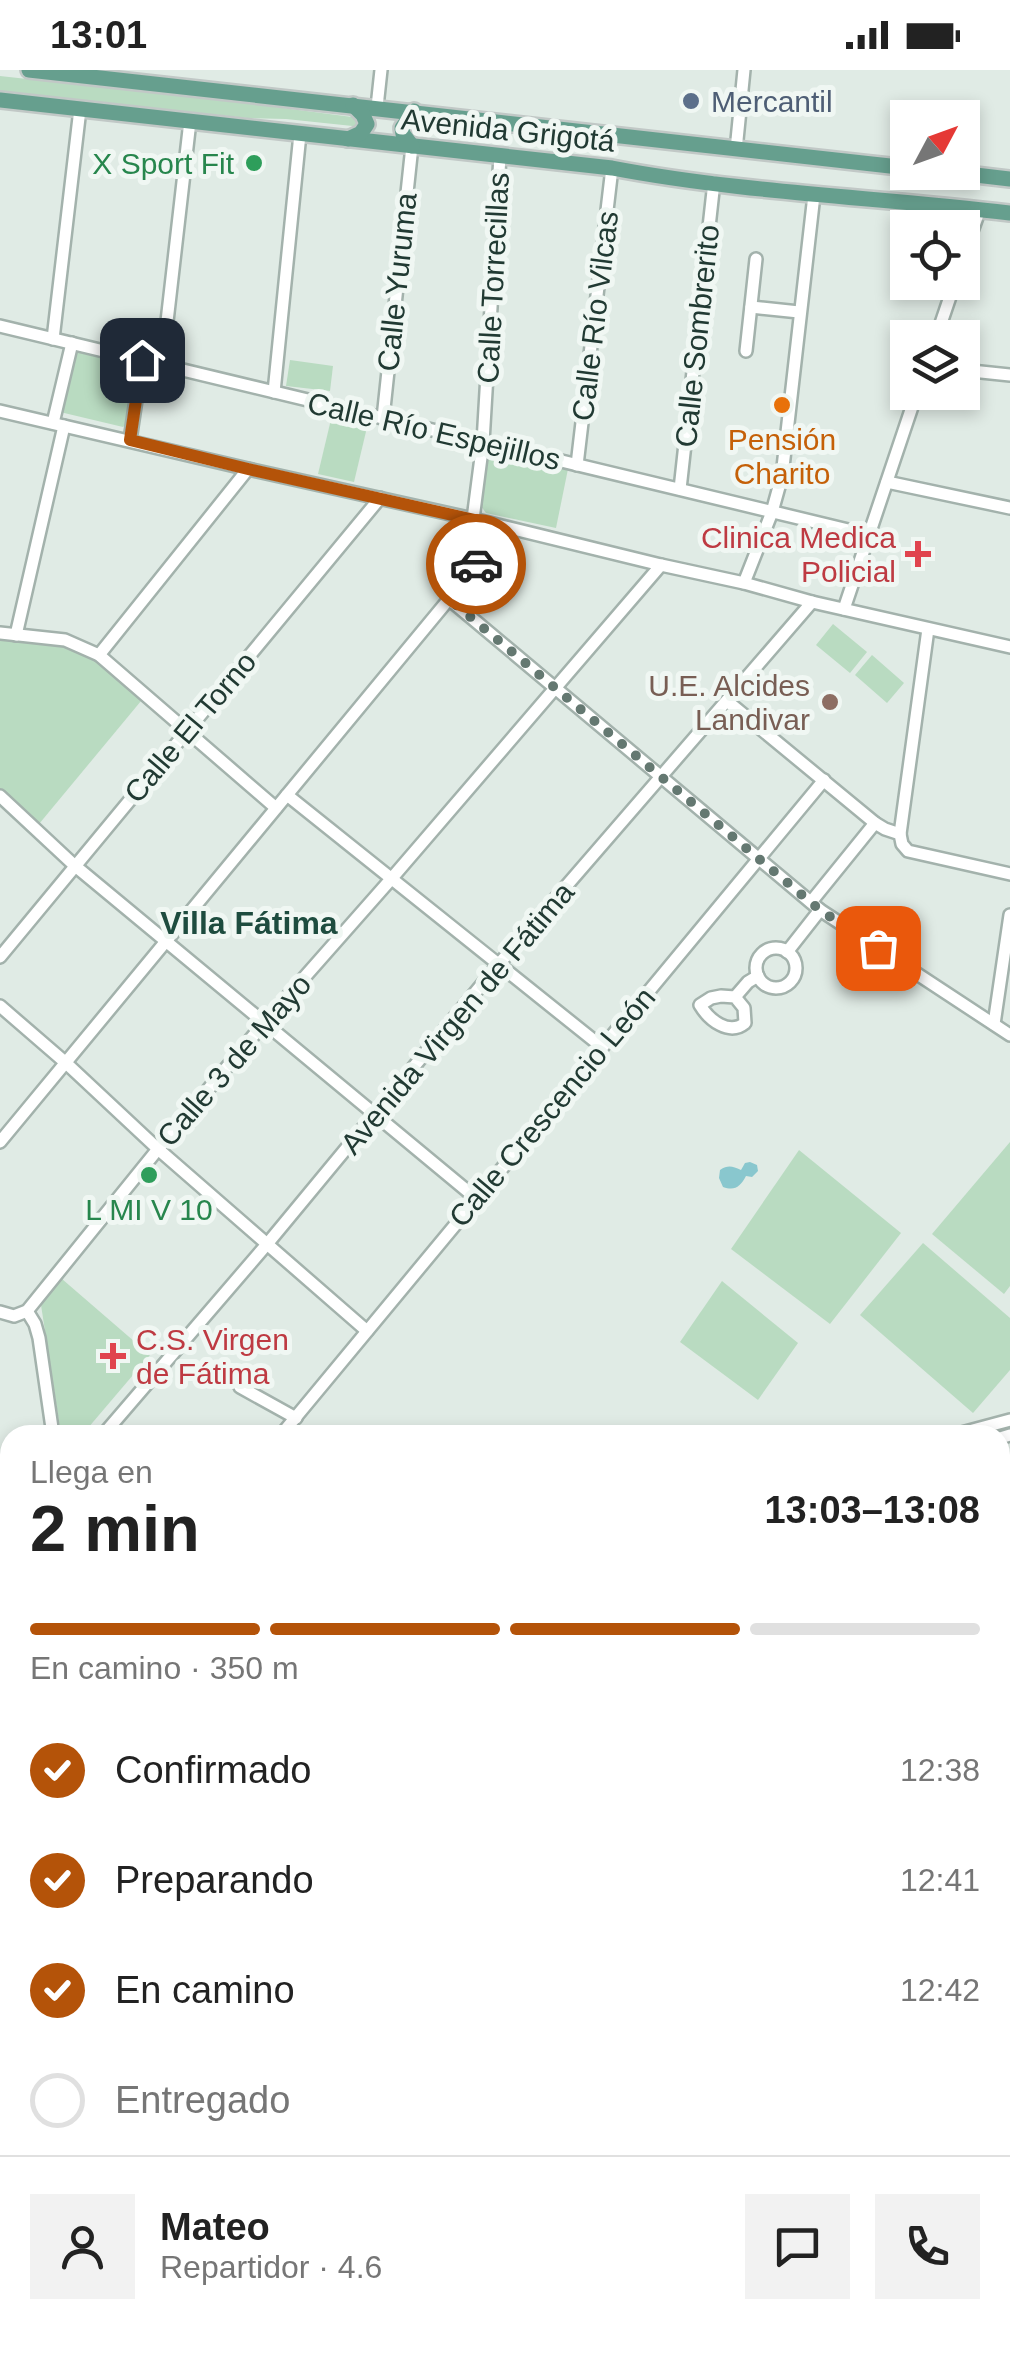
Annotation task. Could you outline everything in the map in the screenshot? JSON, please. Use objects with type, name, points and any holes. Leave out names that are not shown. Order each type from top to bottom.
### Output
[{"type":"main road","name":"Avenida Grigotá","points":[[29,70],[100,74],[890,166]]},
{"type":"main road","name":"Avenida Grigotá","points":[[0,100],[612,168],[814,195],[1010,213]]},
{"type":"main road","points":[[348,140],[367,124],[352,105]]},
{"type":"main road","points":[[412,146],[402,128],[414,111]]},
{"type":"main road","points":[[980,176],[1010,180]]},
{"type":"street","points":[[377,108],[382,70]]},
{"type":"street","points":[[736,150],[744,70]]},
{"type":"street","points":[[53,339],[80,109]]},
{"type":"street","points":[[162,365],[190,122]]},
{"type":"street","points":[[274,392],[300,134]]},
{"type":"street","name":"Calle Yuruma","points":[[383,418],[412,146]]},
{"type":"street","name":"Calle Torrecillas","points":[[472,518],[483,442],[500,156]]},
{"type":"street","name":"Calle Río Vilcas","points":[[577,465],[612,168]]},
{"type":"street","name":"Calle Sombrerito","points":[[680,490],[714,182]]},
{"type":"street","points":[[744,583],[782,476],[814,195]]},
{"type":"street","points":[[746,352],[756,259]]},
{"type":"street","points":[[751,307],[800,312]]},
{"type":"street","name":"Calle Río Espejillos","points":[[0,326],[869,535]]},
{"type":"street","points":[[16,634],[72,343]]},
{"type":"street","points":[[130,440],[142,360]]},
{"type":"street","points":[[980,372],[1010,375]]},
{"type":"street","points":[[844,609],[911,410]]},
{"type":"street","points":[[0,411],[1010,646]]},
{"type":"street","points":[[99,655],[248,469]]},
{"type":"street","points":[[887,482],[1010,508]]},
{"type":"street","name":"Calle El Torno","points":[[0,957],[380,498]]},
{"type":"street","points":[[0,1142],[449,599],[489,548],[488,523]]},
{"type":"street","name":"Calle 3 de Mayo","points":[[27,1311],[265,1022],[661,565]]},
{"type":"street","points":[[449,599],[815,906],[1010,1035]]},
{"type":"street","name":"Avenida Virgen de Fátima","points":[[112,1425],[498,966],[812,602]]},
{"type":"street","points":[[928,629],[900,834],[902,844],[908,851],[1010,874]]},
{"type":"street","points":[[0,633],[66,640],[99,655],[276,808]]},
{"type":"street","points":[[727,701],[875,823],[900,834]]},
{"type":"street","name":"Calle Crescencio León","points":[[290,1425],[824,780]]},
{"type":"street","points":[[0,796],[74,865],[477,1199]]},
{"type":"street","points":[[287,796],[602,1047]]},
{"type":"street","points":[[787,952],[875,823]]},
{"type":"street","points":[[994,1024],[1005,977],[1010,915]]},
{"type":"street","points":[[775,949],[787,952],[795,962],[795,976],[786,986],[767,986],[758,976],[757,964],[764,953],[775,949]]},
{"type":"street","points":[[736,998],[758,976]]},
{"type":"street","points":[[0,1006],[368,1331]]},
{"type":"street","points":[[0,1312],[14,1316],[27,1311],[35,1324],[52,1425]]},
{"type":"street","points":[[240,1387],[296,1418]]},
{"type":"green space","points":[[0,76],[360,118],[362,127],[0,91]]},
{"type":"green space","points":[[73,348],[130,363],[135,371],[129,422],[123,427],[60,412]]},
{"type":"green space","points":[[290,360],[333,366],[330,391],[286,386]]},
{"type":"green space","points":[[333,411],[369,419],[354,482],[318,474]]},
{"type":"green space","points":[[490,448],[569,464],[556,528],[486,513],[480,505]]},
{"type":"green space","points":[[833,624],[867,652],[850,673],[816,645]]},
{"type":"green space","points":[[0,639],[68,646],[103,666],[141,701],[39,824],[0,788]]},
{"type":"green space","points":[[872,655],[904,683],[887,703],[855,675]]},
{"type":"green space","points":[[1010,1142],[1010,1286],[1004,1294],[932,1234]]},
{"type":"green space","points":[[799,1150],[901,1233],[830,1324],[731,1249]]},
{"type":"green space","points":[[923,1243],[1010,1318],[1010,1370],[973,1413],[860,1315]]},
{"type":"green space","points":[[62,1279],[150,1355],[90,1425],[59,1425],[41,1305]]},
{"type":"green space","points":[[722,1281],[798,1343],[758,1400],[680,1342]]},
{"type":"water","points":[[750,1162],[757,1165],[758,1171],[752,1177],[746,1176],[734,1188],[723,1187],[720,1170],[741,1170]]},
{"type":"way so far","points":[[476,564],[449,599],[820,910],[878,948]]},
{"type":"place","name":"Mercantil","points":[[691,101]]},
{"type":"place","name":"X Sport Fit","points":[[254,163]]},
{"type":"place","name":"Pensión Charito","points":[[782,405]]},
{"type":"place","name":"Clinica Medica Policial","points":[[918,554]]},
{"type":"place","name":"U.E. Alcides Landivar","points":[[830,702]]},
{"type":"place","name":"L MI V 10","points":[[149,1175]]},
{"type":"place","name":"C.S. Virgen de Fátima","points":[[113,1356]]},
{"type":"district","name":"Villa Fátima","points":[[249,923]]},
{"type":"route","points":[[142,360],[130,440],[488,523],[489,548],[476,564]]}]
